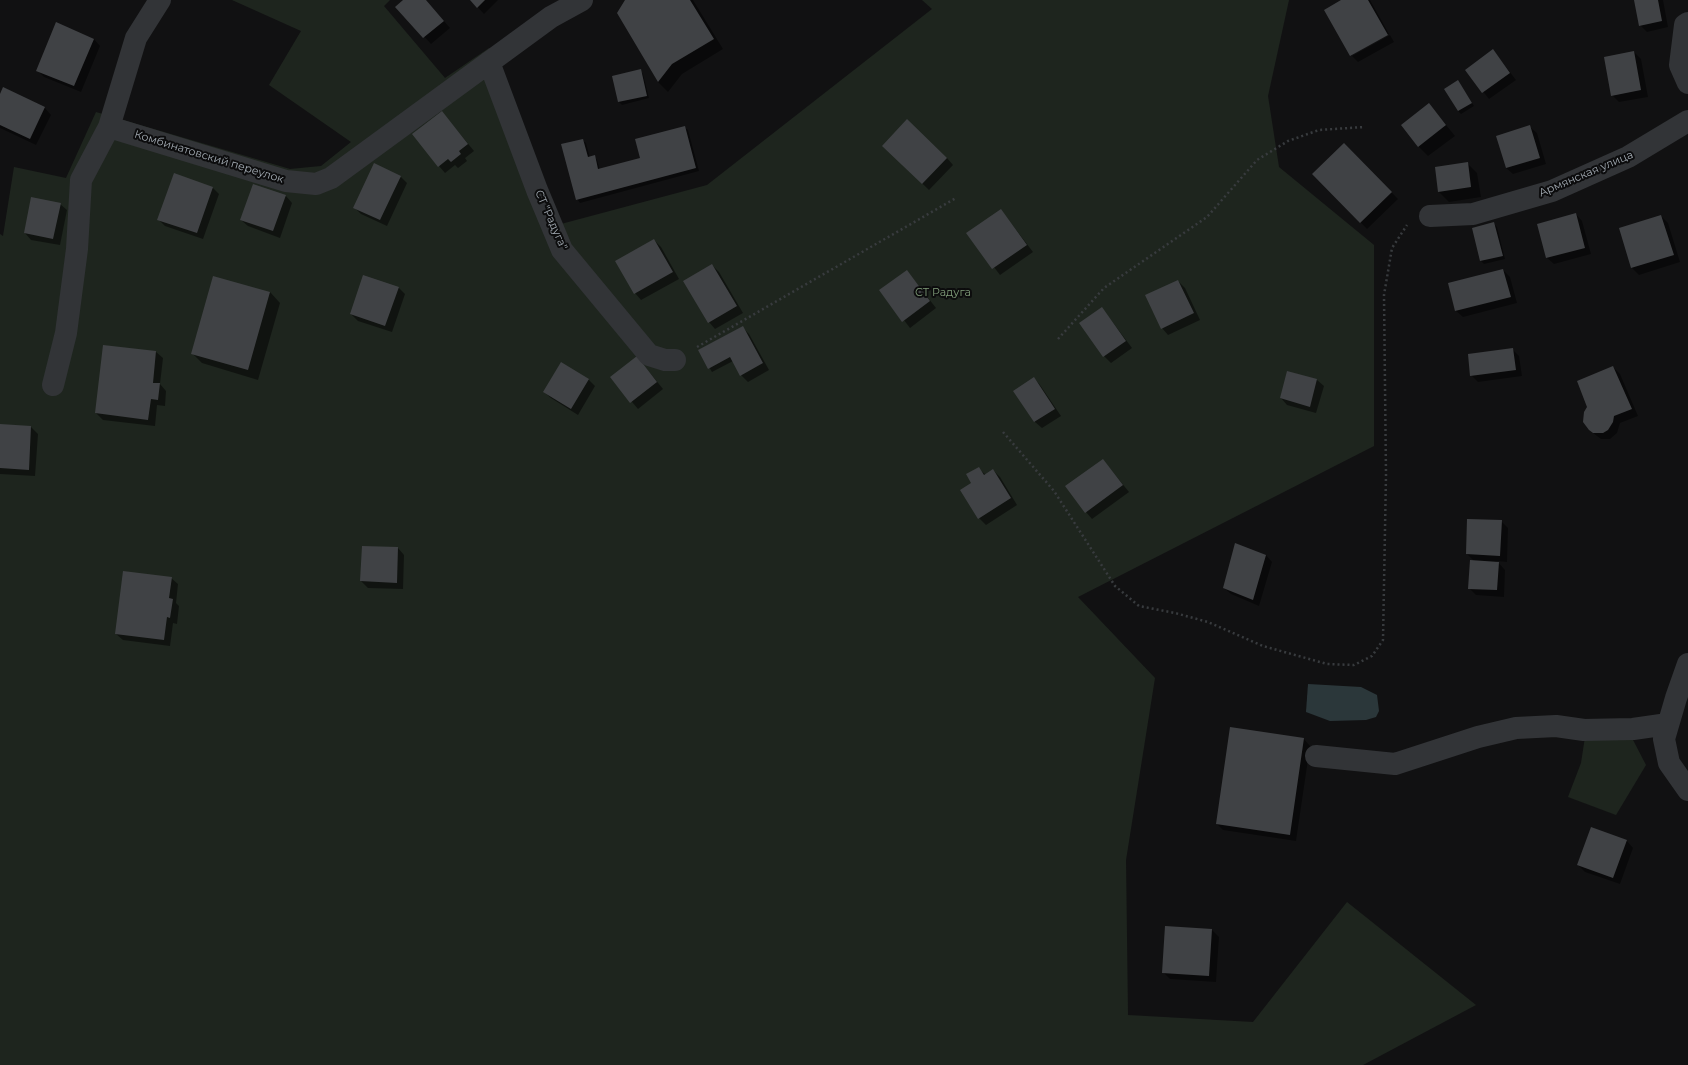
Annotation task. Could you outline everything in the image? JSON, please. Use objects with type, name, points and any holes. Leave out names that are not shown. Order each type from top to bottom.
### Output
[{"type":"street","points":[[53,385],[66,333],[75,264],[81,180],[109,126],[136,38],[160,0]]},
{"type":"street","name":"Комбинатовский переулок","points":[[109,126],[286,181],[316,184],[331,178],[551,17],[582,0]]},
{"type":"street","points":[[1688,23],[1685,25],[1680,66],[1688,83]]},
{"type":"street","name":"СТ \"Радуга\"","points":[[489,62],[562,250],[649,355],[665,360],[675,360]]},
{"type":"street","name":"Армянская улица","points":[[1430,216],[1473,214],[1552,190],[1628,157],[1688,121]]},
{"type":"street","points":[[1688,664],[1664,739],[1669,763],[1688,790]]},
{"type":"street","points":[[1316,756],[1395,764],[1478,737],[1516,728],[1556,726],[1584,730],[1598,730],[1633,729],[1668,724]]},
{"type":"path","points":[[1058,340],[1104,288],[1207,217],[1257,160],[1288,141],[1320,130],[1364,127]]},
{"type":"path","points":[[675,360],[956,198]]},
{"type":"path","points":[[1004,432],[1054,492],[1115,586],[1139,606],[1175,613],[1208,622],[1263,646],[1326,664],[1354,664],[1372,656],[1383,640],[1386,475],[1384,295],[1392,248],[1406,226],[1430,216]]},
{"type":"green space","name":"СТ Радуга","points":[[232,0],[390,0],[384,6],[445,78],[489,48],[499,61],[561,224],[707,185],[932,9],[922,0],[1289,0],[1268,96],[1279,167],[1374,245],[1374,446],[1078,597],[1155,678],[1126,860],[1128,1015],[1253,1022],[1347,902],[1476,1005],[1363,1065],[0,1065],[0,234],[3,236],[14,167],[66,178],[96,112],[290,169],[321,166],[351,142],[269,85],[301,31]]},
{"type":"green space","points":[[1585,737],[1633,740],[1646,765],[1616,815],[1568,797],[1581,763]]},
{"type":"shaded area","points":[[1308,684],[1361,687],[1377,695],[1379,711],[1376,717],[1366,720],[1330,721],[1306,712]]},
{"type":"building","points":[[403,0],[426,0],[444,21],[423,38],[395,7]]},
{"type":"building","points":[[470,0],[485,0],[477,8]]},
{"type":"building","points":[[625,0],[690,0],[714,39],[672,64],[658,82],[617,13]]},
{"type":"building","points":[[1341,0],[1368,0],[1388,35],[1350,56],[1324,10]]},
{"type":"building","points":[[1634,0],[1658,0],[1662,21],[1639,26]]},
{"type":"building","points":[[56,22],[94,39],[74,86],[36,71]]},
{"type":"building","points":[[1493,49],[1510,73],[1482,93],[1465,70]]},
{"type":"building","points":[[1634,51],[1641,90],[1611,96],[1604,57]]},
{"type":"building","points":[[641,69],[647,96],[618,102],[612,76]]},
{"type":"building","points":[[1458,80],[1472,103],[1458,111],[1444,89]]},
{"type":"building","points":[[3,87],[45,107],[30,139],[0,125],[0,94]]},
{"type":"building","points":[[1429,103],[1446,125],[1418,147],[1401,125]]},
{"type":"building","points":[[442,111],[468,144],[459,151],[461,154],[451,162],[448,159],[438,167],[412,134]]},
{"type":"building","points":[[907,119],[947,158],[922,184],[882,146]]},
{"type":"building","points":[[1530,125],[1540,158],[1506,168],[1496,136]]},
{"type":"building","points":[[685,126],[696,168],[576,200],[561,144],[583,139],[588,157],[595,155],[598,169],[640,158],[635,139]]},
{"type":"building","points":[[1344,143],[1392,192],[1360,223],[1312,174]]},
{"type":"building","points":[[1468,162],[1471,187],[1438,192],[1435,167]]},
{"type":"building","points":[[374,163],[401,176],[380,220],[353,208]]},
{"type":"building","points":[[174,173],[213,187],[197,233],[157,220]]},
{"type":"building","points":[[253,184],[286,195],[273,231],[240,220]]},
{"type":"building","points":[[31,197],[61,203],[53,239],[24,233]]},
{"type":"building","points":[[1001,209],[1027,245],[992,269],[966,233]]},
{"type":"building","points":[[1576,213],[1585,248],[1546,258],[1537,224]]},
{"type":"building","points":[[1661,215],[1674,255],[1631,268],[1619,228]]},
{"type":"building","points":[[1494,222],[1503,256],[1480,261],[1472,228]]},
{"type":"building","points":[[654,239],[673,272],[634,294],[615,261]]},
{"type":"building","points":[[712,264],[737,306],[708,323],[683,281]]},
{"type":"building","points":[[1503,269],[1511,297],[1455,311],[1448,283]]},
{"type":"building","points":[[907,270],[930,301],[902,322],[879,290]]},
{"type":"building","points":[[363,275],[399,287],[385,326],[350,314]]},
{"type":"building","points":[[213,276],[270,292],[248,370],[191,354]]},
{"type":"building","points":[[1178,280],[1194,313],[1161,329],[1145,295]]},
{"type":"building","points":[[1102,307],[1126,341],[1103,357],[1079,323]]},
{"type":"building","points":[[743,326],[763,363],[740,376],[730,357],[708,369],[698,350]]},
{"type":"building","points":[[103,345],[156,351],[153,383],[160,383],[158,400],[151,399],[148,420],[95,413]]},
{"type":"building","points":[[1513,348],[1516,370],[1470,376],[1468,354]]},
{"type":"building","points":[[637,356],[657,382],[630,403],[610,377]]},
{"type":"building","points":[[561,362],[589,379],[571,409],[543,392]]},
{"type":"building","points":[[1613,366],[1632,409],[1614,416],[1613,422],[1608,430],[1603,433],[1593,433],[1583,422],[1584,412],[1587,407],[1577,381]]},
{"type":"building","points":[[1287,371],[1317,379],[1310,407],[1280,398]]},
{"type":"building","points":[[1034,377],[1055,409],[1034,422],[1013,391]]},
{"type":"building","points":[[0,424],[31,426],[29,470],[0,468]]},
{"type":"building","points":[[1103,459],[1123,485],[1085,513],[1065,486]]},
{"type":"building","points":[[979,467],[984,475],[993,469],[1011,498],[978,519],[960,490],[971,483],[966,474]]},
{"type":"building","points":[[1467,519],[1502,520],[1500,556],[1466,554]]},
{"type":"building","points":[[1235,543],[1266,555],[1253,600],[1223,588]]},
{"type":"building","points":[[362,546],[398,547],[397,583],[360,581]]},
{"type":"building","points":[[1470,560],[1499,562],[1497,590],[1468,589]]},
{"type":"building","points":[[123,571],[172,577],[169,598],[173,599],[170,618],[167,617],[164,640],[115,634]]},
{"type":"building","points":[[1230,727],[1304,738],[1290,835],[1216,824]]},
{"type":"building","points":[[1591,827],[1627,840],[1613,878],[1577,865]]},
{"type":"building","points":[[1165,926],[1212,929],[1209,976],[1162,973]]}]
